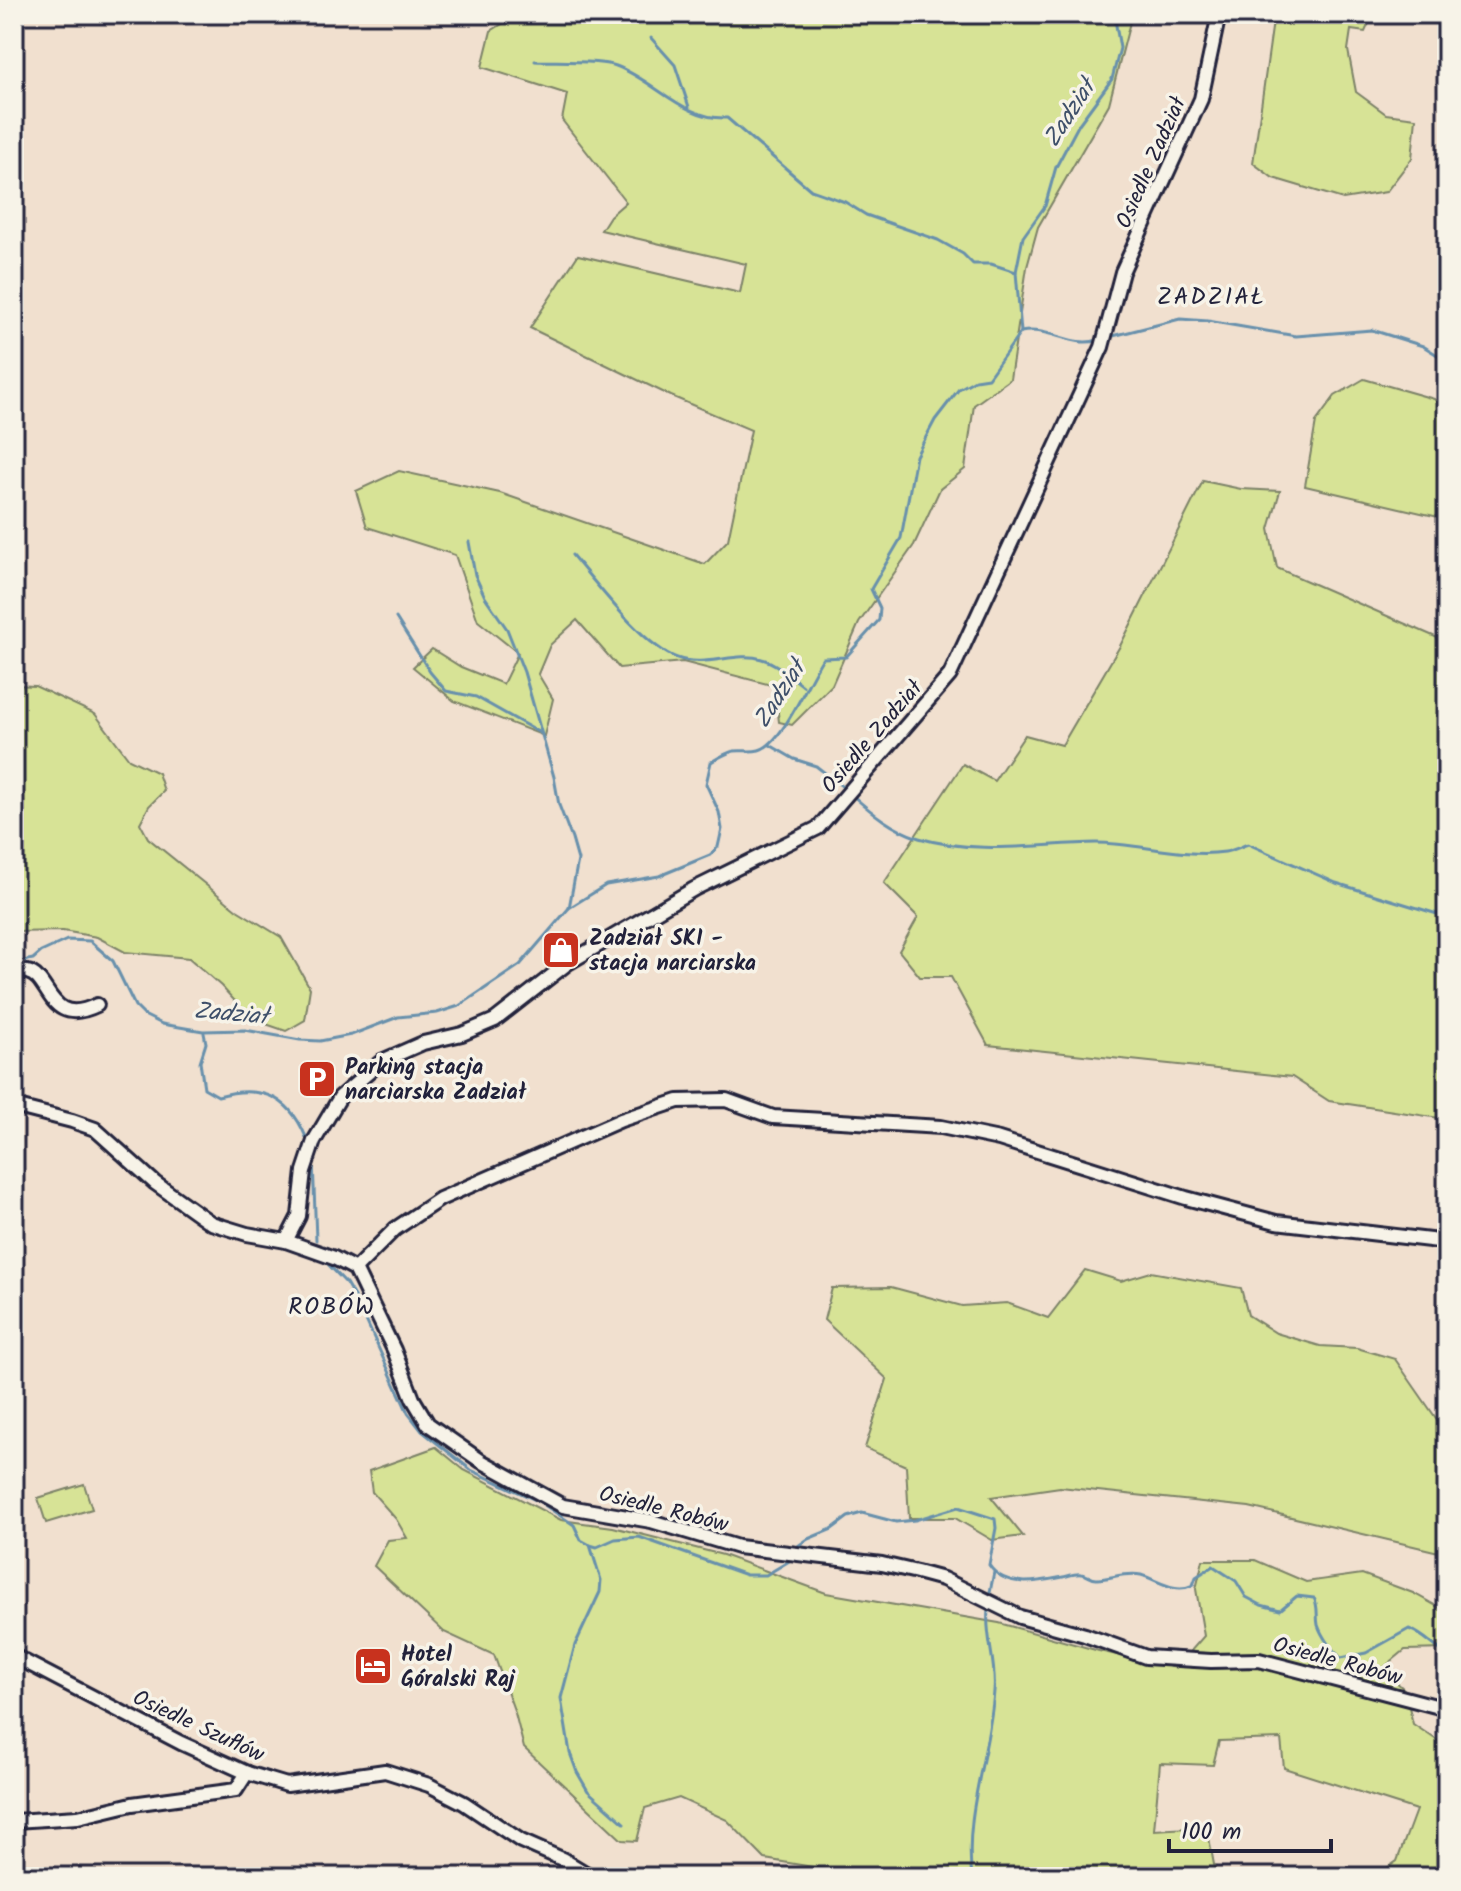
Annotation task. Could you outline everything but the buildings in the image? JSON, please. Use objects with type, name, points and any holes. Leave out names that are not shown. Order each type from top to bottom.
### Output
[{"type":"street","name":"Osiedle Zadział","points":[[286,1241],[302,1204],[305,1164],[314,1141],[340,1097],[382,1061],[423,1043],[462,1034],[495,1020],[568,963],[694,889],[818,828],[950,675],[1102,347],[1122,272],[1201,99],[1219,14]]},
{"type":"street","points":[[14,974],[33,974],[51,1000],[61,1007],[72,1011],[97,1005]]},
{"type":"street","points":[[14,1106],[95,1129],[155,1183],[211,1223],[286,1241],[355,1269],[395,1229],[440,1199],[621,1120],[678,1101],[726,1100],[773,1117],[941,1127],[999,1139],[1186,1198],[1276,1222],[1447,1242]]},
{"type":"street","name":"Osiedle Robów","points":[[355,1269],[394,1350],[413,1399],[428,1424],[481,1461],[563,1506],[651,1521],[738,1547],[882,1564],[917,1572],[943,1579],[1020,1617],[1085,1635],[1146,1657],[1259,1660],[1447,1709]]},
{"type":"street","name":"Osiedle Szuflów","points":[[14,1656],[181,1743],[247,1773],[287,1785],[385,1771],[429,1785],[464,1803],[521,1841],[562,1859],[592,1877]]},
{"type":"street","points":[[14,1821],[78,1817],[132,1804],[236,1790],[247,1773]]},
{"type":"green space","points":[[511,14],[1132,14],[1109,104],[1038,227],[1027,267],[1010,379],[974,405],[965,469],[940,489],[914,545],[859,623],[832,685],[792,725],[779,722],[775,686],[683,662],[619,668],[577,620],[550,645],[538,674],[553,699],[544,736],[454,701],[413,667],[432,649],[461,667],[503,684],[518,653],[478,621],[455,555],[367,527],[356,491],[399,471],[500,493],[705,564],[728,540],[751,430],[671,396],[530,328],[578,255],[740,293],[746,264],[601,230],[610,216],[626,202],[562,120],[567,94],[482,67],[491,31],[510,19]]},
{"type":"green space","points":[[1274,14],[1373,14],[1365,32],[1351,30],[1348,50],[1356,92],[1386,114],[1416,118],[1412,158],[1386,192],[1343,199],[1273,178],[1253,163]]},
{"type":"green space","points":[[1364,379],[1434,399],[1447,410],[1447,519],[1305,486],[1316,422],[1335,396]]},
{"type":"green space","points":[[1203,481],[1241,489],[1280,491],[1269,529],[1277,568],[1447,642],[1447,1095],[1439,1118],[1329,1101],[1292,1077],[988,1045],[951,977],[920,977],[899,951],[918,917],[884,883],[963,764],[994,781],[1025,735],[1062,745],[1120,646]]},
{"type":"green space","points":[[14,685],[35,686],[95,714],[129,759],[158,773],[164,791],[149,806],[140,823],[148,838],[237,910],[281,937],[310,988],[305,1020],[286,1031],[263,1023],[245,1012],[189,958],[125,952],[97,937],[63,931],[14,932]]},
{"type":"green space","points":[[1085,1270],[1121,1281],[1151,1272],[1241,1288],[1248,1315],[1276,1333],[1320,1346],[1357,1348],[1395,1359],[1447,1434],[1447,1554],[1249,1507],[1060,1487],[991,1497],[1023,1536],[992,1540],[955,1518],[909,1518],[906,1466],[865,1448],[887,1379],[824,1320],[832,1288],[891,1287],[962,1306],[1007,1303],[1048,1318]]},
{"type":"green space","points":[[436,1447],[464,1470],[561,1520],[613,1527],[723,1555],[826,1593],[999,1623],[1099,1651],[1176,1668],[1204,1636],[1196,1589],[1203,1560],[1255,1560],[1306,1582],[1362,1574],[1413,1593],[1447,1612],[1447,1649],[1405,1650],[1382,1669],[1405,1690],[1413,1724],[1447,1747],[1447,1877],[1374,1877],[1397,1861],[1416,1810],[1284,1768],[1281,1739],[1219,1741],[1213,1765],[1160,1763],[1154,1830],[1207,1827],[1215,1870],[1183,1877],[849,1877],[848,1873],[765,1859],[727,1820],[679,1798],[645,1808],[637,1841],[622,1840],[524,1748],[494,1655],[444,1632],[374,1566],[388,1540],[407,1538],[396,1519],[372,1492],[369,1471]]},
{"type":"green space","points":[[84,1484],[92,1509],[46,1523],[38,1498]]},
{"type":"waterway","name":"Zadział","points":[[14,963],[33,959],[67,940],[90,941],[113,961],[135,1006],[144,1015],[162,1024],[203,1031],[245,1030],[320,1041],[351,1035],[398,1017],[437,1013],[459,1006],[520,965],[569,908],[606,885],[659,876],[710,855],[718,847],[722,829],[719,812],[706,784],[711,762],[734,751],[756,751],[768,745],[786,724],[823,658],[846,657],[879,620],[880,608],[871,589],[901,538],[916,456],[935,420],[959,389],[975,380],[988,378],[1021,332],[1016,272],[1023,237],[1045,206],[1056,167],[1079,124],[1112,79],[1120,48],[1114,14]]},
{"type":"waterway","points":[[651,38],[675,65],[689,107]]},
{"type":"waterway","points":[[535,61],[609,64],[630,72],[697,113],[727,118],[811,190],[845,202],[866,215],[938,240],[963,254],[973,264],[991,264],[1016,272]]},
{"type":"waterway","points":[[1109,337],[1180,319],[1296,336],[1372,330],[1423,346],[1447,361]]},
{"type":"waterway","points":[[1021,332],[1041,332],[1079,342],[1098,340]]},
{"type":"waterway","points":[[469,542],[475,575],[485,597],[507,629],[524,672],[559,805],[578,860],[569,908]]},
{"type":"waterway","points":[[572,555],[635,628],[664,651],[688,661],[742,657],[762,659],[803,686]]},
{"type":"waterway","points":[[396,618],[430,672],[446,691],[476,697],[540,733]]},
{"type":"waterway","points":[[770,745],[794,759],[816,766],[847,790]]},
{"type":"waterway","points":[[852,795],[900,830],[919,838],[963,846],[1096,843],[1209,853],[1248,844],[1336,883],[1447,917]]},
{"type":"waterway","points":[[204,1033],[206,1043],[200,1062],[204,1088],[218,1096],[250,1092],[275,1098],[295,1116],[309,1145]]},
{"type":"waterway","points":[[313,1160],[316,1240]]},
{"type":"waterway","points":[[323,1259],[346,1283],[359,1305],[408,1413],[422,1431],[471,1470],[540,1502],[574,1525],[581,1540],[597,1547],[615,1539],[639,1537],[746,1575],[766,1575],[791,1560]]},
{"type":"waterway","points":[[795,1548],[848,1517],[862,1513],[896,1522],[915,1520],[958,1507],[995,1519],[989,1565],[996,1573],[1013,1581],[1033,1582],[1077,1574],[1096,1579],[1135,1574],[1180,1588],[1193,1585],[1196,1577],[1213,1566],[1236,1581],[1246,1597],[1261,1605],[1280,1610],[1297,1596],[1314,1598],[1320,1630],[1341,1658],[1366,1653],[1409,1629],[1447,1654]]},
{"type":"waterway","points":[[590,1545],[601,1580],[600,1592],[575,1645],[561,1698],[570,1753],[577,1772],[588,1791],[624,1823]]},
{"type":"waterway","points":[[990,1592],[994,1572]]},
{"type":"waterway","points":[[972,1877],[971,1830],[994,1691],[988,1610]]},
{"type":"place","name":"Zadział SKI - stacja narciarska","points":[[561,950]]},
{"type":"place","name":"Parking stacja narciarska Zadział","points":[[317,1079]]},
{"type":"place","name":"Hotel Góralski Raj","points":[[373,1666]]},
{"type":"district","name":"ZADZIAŁ","points":[[1211,296]]},
{"type":"district","name":"ROBÓW","points":[[332,1306]]}]
